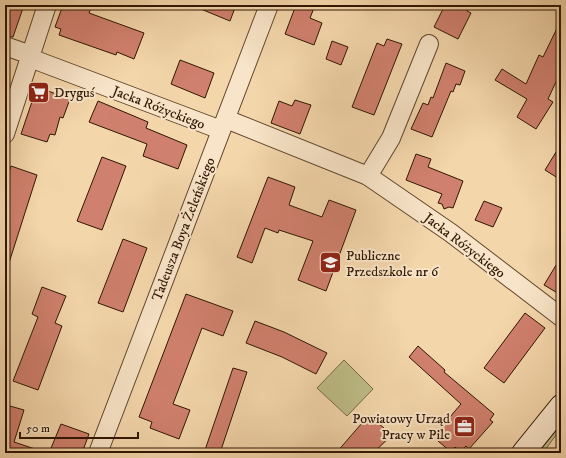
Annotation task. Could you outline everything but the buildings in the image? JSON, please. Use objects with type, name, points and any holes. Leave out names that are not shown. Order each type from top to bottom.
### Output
[{"type":"street","points":[[5,134],[47,5]]},
{"type":"street","name":"Tadeusza Boya Żeleńskiego","points":[[98,453],[269,5]]},
{"type":"street","points":[[368,176],[391,138],[429,44]]},
{"type":"street","name":"Jacka Różyckiego","points":[[5,46],[368,176],[450,233],[561,317]]},
{"type":"street","points":[[522,453],[561,406]]},
{"type":"shaded area","points":[[344,360],[373,389],[347,416],[317,388]]},
{"type":"shaded area","points":[[561,421],[561,428],[543,453],[534,453]]},
{"type":"place","name":"Dryguś","points":[[38,92]]},
{"type":"place","name":"Publiczne Przedszkole nr 6","points":[[330,263]]},
{"type":"place","name":"Powiatowy Urząd Pracy w Pile","points":[[465,426]]}]
